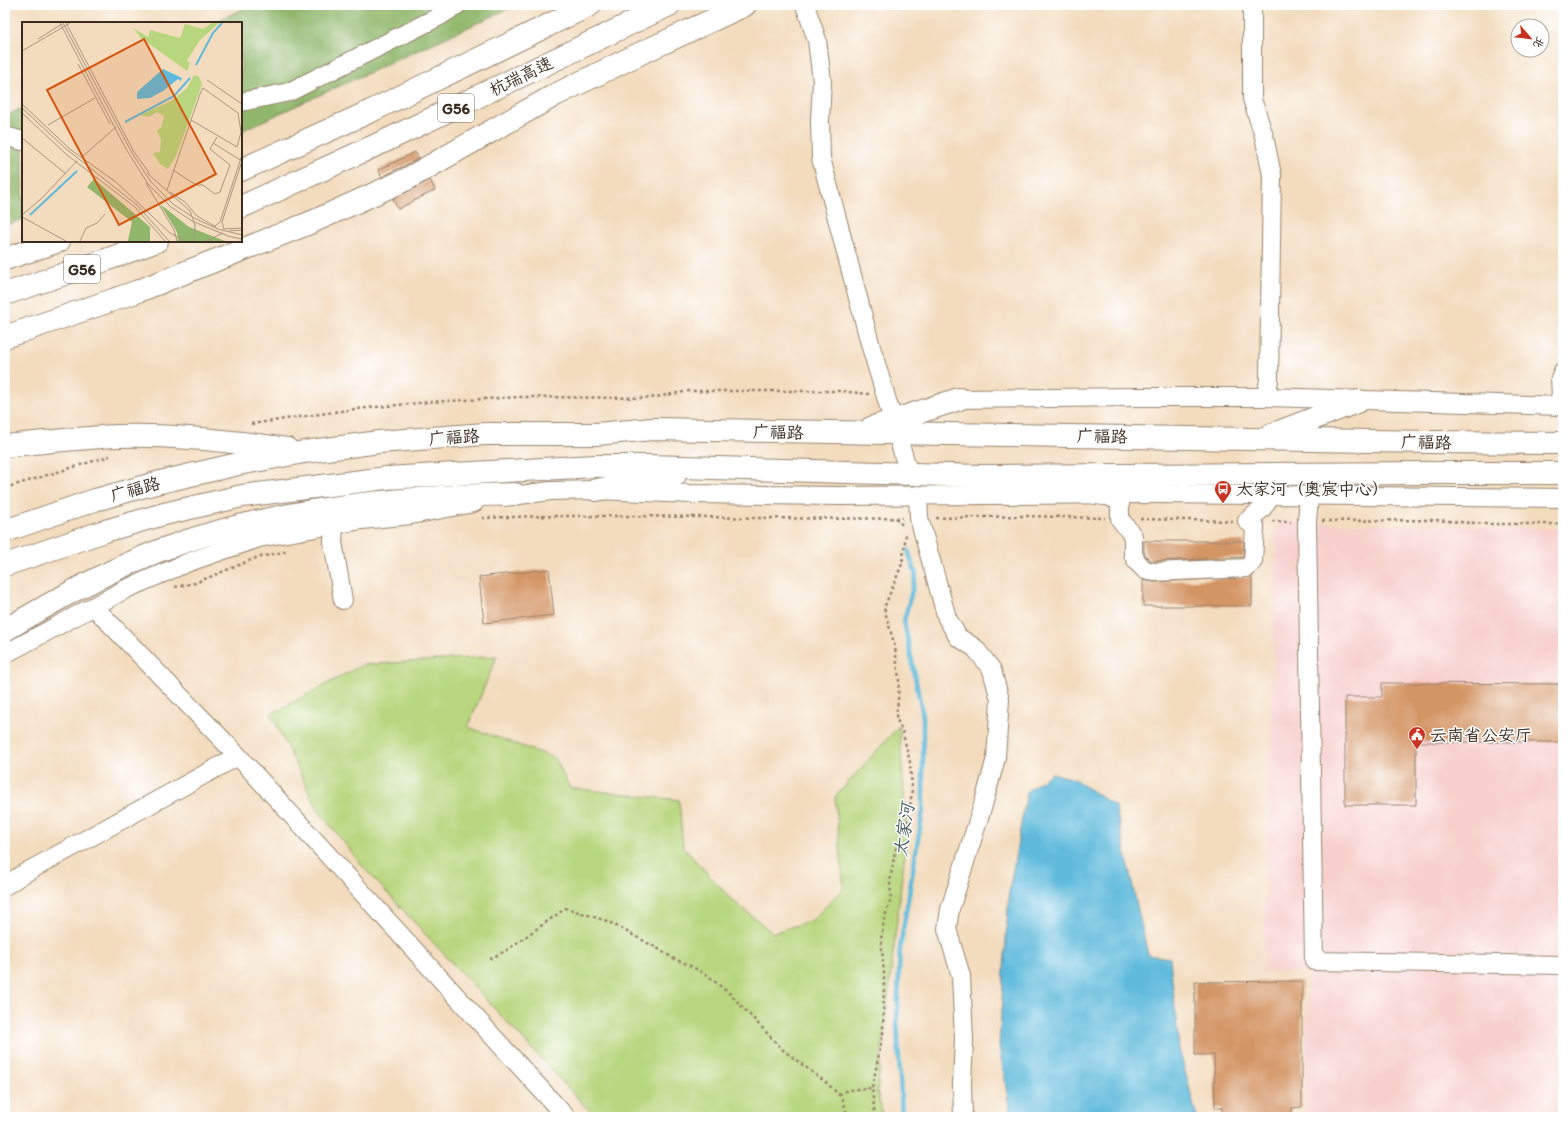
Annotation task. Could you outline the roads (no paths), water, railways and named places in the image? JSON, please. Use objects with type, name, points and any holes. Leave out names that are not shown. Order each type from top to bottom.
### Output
[{"type":"main road","name":"杭瑞高速","points":[[242,170],[378,107],[590,5]]},
{"type":"main road","name":"杭瑞高速","points":[[242,207],[385,141],[669,5]]},
{"type":"main road","points":[[5,337],[142,289],[318,220],[407,180],[555,95],[745,5]]},
{"type":"main road","name":"G56","points":[[5,258],[56,242]]},
{"type":"main road","name":"G56","points":[[5,294],[154,242]]},
{"type":"main road","points":[[895,427],[959,399]]},
{"type":"main road","points":[[1261,439],[1359,401]]},
{"type":"main road","name":"广福路","points":[[5,531],[95,500],[156,483],[238,464],[304,452],[379,442],[485,434],[596,434],[653,429],[853,433],[895,427],[1261,439],[1563,443]]},
{"type":"main road","points":[[5,446],[117,436],[147,436],[238,442],[304,452]]},
{"type":"main road","name":"广福路","points":[[5,565],[105,531],[164,514],[242,496],[386,478],[480,472],[595,466],[703,467],[980,476],[1426,472],[1563,473]]},
{"type":"main road","points":[[596,490],[666,478],[703,467]]},
{"type":"main road","points":[[980,476],[1104,494]]},
{"type":"main road","points":[[5,630],[78,588],[134,561],[184,542],[253,523],[315,511],[392,500],[515,494]]},
{"type":"street","points":[[242,102],[289,92],[440,16],[457,5]]},
{"type":"street","points":[[805,5],[817,40],[822,81],[820,120],[821,158],[885,396],[909,474]]},
{"type":"street","points":[[1252,5],[1252,99],[1264,136],[1272,175],[1269,380],[1266,397]]},
{"type":"street","points":[[5,136],[22,141]]},
{"type":"street","points":[[959,399],[1135,396],[1266,397],[1559,406],[1560,378],[1563,371]]},
{"type":"street","points":[[5,654],[126,589],[189,562],[258,538],[334,524],[411,516],[515,494],[551,491],[596,490],[690,494],[1104,494],[1563,498]]},
{"type":"street","points":[[1104,494],[1120,502],[1120,519],[1133,536],[1133,554],[1137,562],[1145,570],[1154,572],[1248,568],[1253,561],[1255,527],[1247,521],[1262,509],[1272,495]]},
{"type":"street","points":[[918,495],[919,518],[947,618],[958,637],[975,648],[992,670],[1000,700],[996,758],[984,802],[950,909],[948,929],[961,976],[964,1039],[962,1084],[963,1117]]},
{"type":"street","points":[[1308,496],[1307,522],[1314,960],[1563,965]]},
{"type":"street","points":[[334,524],[333,542],[343,600]]},
{"type":"street","points":[[94,607],[238,756],[566,1117]]},
{"type":"street","points":[[5,886],[22,874],[238,756]]},
{"type":"water","points":[[1052,773],[1074,779],[1115,806],[1148,955],[1170,958],[1179,1049],[1197,1117],[1011,1117],[999,1046],[1009,892],[1027,791]]},
{"type":"waterway","name":"太家河","points":[[902,1117],[897,1020],[900,948],[923,810],[923,717],[904,621],[916,575],[908,550]]},
{"type":"place","name":"太家河（奥宸中心）","points":[[1223,504]]},
{"type":"place","name":"云南省公安厅","points":[[1417,750]]}]
